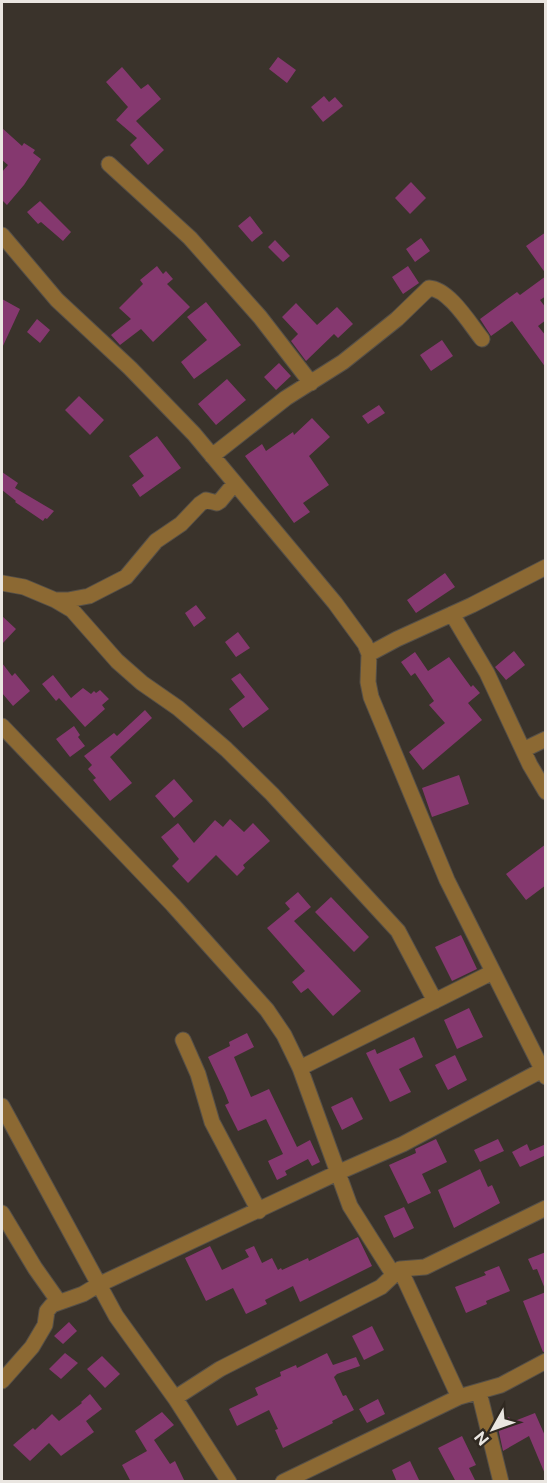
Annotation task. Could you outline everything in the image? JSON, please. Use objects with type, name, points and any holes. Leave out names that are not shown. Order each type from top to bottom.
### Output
[{"type":"street","points":[[109,164],[190,238],[260,317],[311,383]]},
{"type":"street","points":[[2,235],[57,300],[130,368],[194,434],[335,603],[365,644],[369,654],[368,682],[371,697],[447,880],[544,1072],[403,1144],[83,1294],[59,1302],[50,1308],[45,1325],[32,1347],[2,1381]]},
{"type":"street","points":[[212,456],[286,399],[343,362],[397,319],[429,288],[438,290],[451,300],[482,339]]},
{"type":"street","points":[[56,600],[89,596],[109,588],[126,577],[156,541],[181,524],[203,502],[220,501],[235,483]]},
{"type":"street","points":[[369,654],[546,567]]},
{"type":"street","points":[[2,583],[24,587],[56,600],[72,610],[117,661],[226,749],[272,794],[398,931],[435,1001]]},
{"type":"street","points":[[452,614],[487,673],[523,750],[546,792]]},
{"type":"street","points":[[2,726],[173,905],[273,1018],[300,1068],[350,1206],[396,1271],[459,1397]]},
{"type":"street","points":[[523,750],[546,739]]},
{"type":"street","points":[[300,1068],[493,972]]},
{"type":"street","points":[[183,1040],[198,1074],[212,1122],[259,1211]]},
{"type":"street","points":[[2,1106],[116,1316],[175,1398],[229,1482]]},
{"type":"street","points":[[175,1398],[220,1369],[381,1287],[396,1271],[425,1267],[546,1208]]},
{"type":"street","points":[[2,1213],[35,1268],[59,1302]]},
{"type":"street","points":[[283,1482],[459,1397],[501,1385],[546,1361]]},
{"type":"street","points":[[479,1392],[501,1482]]},
{"type":"building","points":[[278,57],[296,70],[287,83],[269,69]]},
{"type":"building","points":[[122,67],[141,89],[148,84],[161,99],[136,121],[164,150],[148,165],[130,145],[137,138],[116,120],[128,107],[106,82]]},
{"type":"building","points":[[324,96],[329,102],[335,97],[343,106],[323,122],[311,107]]},
{"type":"building","points":[[2,128],[22,146],[24,143],[35,150],[33,153],[41,159],[7,205],[2,200],[2,172],[8,165],[2,160]]},
{"type":"building","points":[[411,182],[426,198],[410,214],[395,198]]},
{"type":"building","points":[[40,201],[71,232],[63,241],[41,222],[38,224],[27,212]]},
{"type":"building","points":[[250,216],[263,233],[252,242],[238,226]]},
{"type":"building","points":[[546,232],[546,274],[526,246]]},
{"type":"building","points":[[421,238],[430,251],[415,262],[406,249]]},
{"type":"building","points":[[275,240],[290,256],[283,262],[268,247]]},
{"type":"building","points":[[157,266],[163,274],[166,271],[173,279],[167,284],[190,307],[153,342],[141,329],[120,345],[111,335],[131,319],[119,308],[143,284],[140,280]]},
{"type":"building","points":[[408,266],[419,283],[403,294],[392,277]]},
{"type":"building","points":[[546,276],[546,296],[540,300],[546,308],[546,320],[538,326],[546,336],[546,368],[512,321],[491,336],[480,319],[517,292],[520,295]]},
{"type":"building","points":[[2,299],[20,309],[2,348]]},
{"type":"building","points":[[206,302],[241,345],[194,379],[181,362],[207,340],[187,317]]},
{"type":"building","points":[[296,303],[317,325],[337,307],[353,324],[338,338],[334,334],[306,361],[291,341],[298,334],[282,317]]},
{"type":"building","points":[[37,319],[50,330],[40,343],[27,332]]},
{"type":"building","points":[[442,340],[453,356],[431,371],[420,355]]},
{"type":"building","points":[[279,363],[291,376],[276,390],[264,377]]},
{"type":"building","points":[[227,379],[246,400],[216,425],[198,404]]},
{"type":"building","points":[[79,396],[104,420],[90,435],[65,410]]},
{"type":"building","points":[[379,405],[385,413],[368,424],[362,416]]},
{"type":"building","points":[[312,418],[330,437],[309,456],[329,485],[303,503],[310,512],[294,523],[245,456],[262,444],[266,451],[293,432],[294,435]]},
{"type":"building","points":[[157,436],[181,468],[140,497],[132,485],[144,476],[129,456]]},
{"type":"building","points":[[2,472],[18,483],[15,488],[54,511],[47,519],[43,521],[2,490]]},
{"type":"building","points":[[445,573],[455,587],[416,613],[407,600]]},
{"type":"building","points":[[196,605],[206,618],[194,627],[185,613]]},
{"type":"building","points":[[2,616],[16,629],[2,644]]},
{"type":"building","points":[[238,632],[250,648],[236,657],[225,642]]},
{"type":"building","points":[[514,651],[525,665],[506,680],[495,667]]},
{"type":"building","points":[[415,652],[428,671],[449,657],[471,687],[473,685],[480,693],[468,703],[482,720],[423,770],[409,752],[445,723],[429,705],[434,701],[415,673],[411,676],[401,662]]},
{"type":"building","points":[[2,663],[12,676],[15,673],[30,691],[13,706],[2,693]]},
{"type":"building","points":[[240,673],[269,709],[243,728],[229,709],[245,697],[231,679]]},
{"type":"building","points":[[53,675],[71,698],[83,688],[91,694],[100,690],[109,699],[102,705],[105,709],[85,727],[59,698],[56,701],[42,684]]},
{"type":"building","points":[[145,710],[152,718],[110,757],[132,783],[110,801],[93,780],[96,778],[88,769],[92,765],[84,756],[114,733],[117,736]]},
{"type":"building","points":[[74,726],[85,746],[70,757],[56,739]]},
{"type":"building","points":[[459,775],[469,804],[432,817],[422,788]]},
{"type":"building","points":[[174,779],[193,801],[174,818],[155,796]]},
{"type":"building","points":[[230,819],[244,832],[253,823],[270,841],[243,865],[245,868],[237,876],[216,855],[188,883],[172,866],[179,859],[161,837],[178,823],[194,843],[215,820],[223,827]]},
{"type":"building","points":[[546,844],[546,885],[526,900],[506,874]]},
{"type":"building","points":[[298,892],[311,907],[294,921],[361,991],[333,1016],[308,988],[301,993],[292,982],[305,971],[267,928],[290,909],[285,903]]},
{"type":"building","points":[[331,897],[369,937],[354,952],[315,912]]},
{"type":"building","points":[[461,935],[477,969],[452,981],[435,947]]},
{"type":"building","points":[[469,1008],[483,1037],[457,1049],[444,1020]]},
{"type":"building","points":[[247,1033],[254,1047],[234,1057],[251,1097],[269,1089],[297,1147],[310,1140],[320,1162],[312,1166],[308,1159],[285,1171],[287,1175],[277,1180],[268,1161],[283,1154],[266,1119],[238,1131],[225,1105],[229,1103],[208,1057],[230,1046],[229,1042]]},
{"type":"building","points":[[414,1037],[423,1057],[399,1069],[411,1092],[390,1102],[366,1053],[375,1049],[377,1054]]},
{"type":"building","points":[[455,1055],[467,1080],[448,1090],[435,1065]]},
{"type":"building","points":[[352,1097],[363,1119],[342,1130],[331,1107]]},
{"type":"building","points":[[436,1139],[447,1162],[422,1174],[431,1193],[408,1204],[389,1165],[416,1153],[415,1149]]},
{"type":"building","points":[[498,1139],[504,1151],[480,1162],[474,1150]]},
{"type":"building","points":[[527,1144],[530,1151],[546,1144],[546,1155],[520,1167],[512,1152]]},
{"type":"building","points":[[480,1169],[488,1187],[492,1185],[500,1203],[454,1228],[438,1190]]},
{"type":"building","points":[[404,1207],[414,1228],[394,1238],[384,1216]]},
{"type":"building","points":[[358,1237],[372,1266],[300,1302],[293,1286],[265,1300],[267,1304],[246,1314],[233,1288],[206,1301],[185,1258],[210,1246],[222,1270],[249,1257],[245,1250],[254,1246],[262,1263],[272,1258],[278,1270],[281,1268],[282,1270],[308,1258],[309,1261]]},
{"type":"building","points":[[546,1252],[545,1289],[537,1269],[533,1270],[528,1259]]},
{"type":"building","points":[[499,1266],[510,1291],[466,1313],[455,1287],[486,1275],[484,1272]]},
{"type":"building","points":[[546,1292],[546,1351],[543,1352],[523,1301]]},
{"type":"building","points":[[69,1322],[77,1331],[63,1344],[54,1336]]},
{"type":"building","points":[[372,1326],[384,1350],[364,1360],[352,1336]]},
{"type":"building","points":[[65,1353],[78,1363],[61,1379],[49,1369]]},
{"type":"building","points":[[327,1353],[333,1365],[356,1357],[360,1366],[334,1377],[343,1396],[346,1395],[354,1410],[283,1448],[275,1430],[278,1429],[269,1410],[237,1426],[229,1409],[258,1395],[255,1388],[281,1376],[280,1372],[296,1365],[297,1368]]},
{"type":"building","points":[[102,1356],[120,1374],[105,1388],[87,1369]]},
{"type":"building","points":[[90,1394],[102,1409],[86,1421],[94,1432],[61,1456],[49,1443],[30,1461],[13,1445],[33,1428],[35,1430],[52,1414],[59,1421]]},
{"type":"building","points":[[378,1399],[385,1414],[367,1423],[359,1409]]},
{"type":"building","points":[[162,1412],[174,1425],[154,1440],[170,1464],[175,1461],[185,1482],[131,1482],[122,1465],[147,1451],[135,1431]]},
{"type":"building","points":[[535,1413],[546,1438],[545,1474],[529,1436],[503,1451],[497,1423],[509,1417],[512,1422]]},
{"type":"building","points":[[462,1436],[476,1465],[469,1468],[476,1482],[456,1482],[438,1448]]},
{"type":"building","points":[[410,1461],[420,1482],[397,1482],[392,1470]]}]
